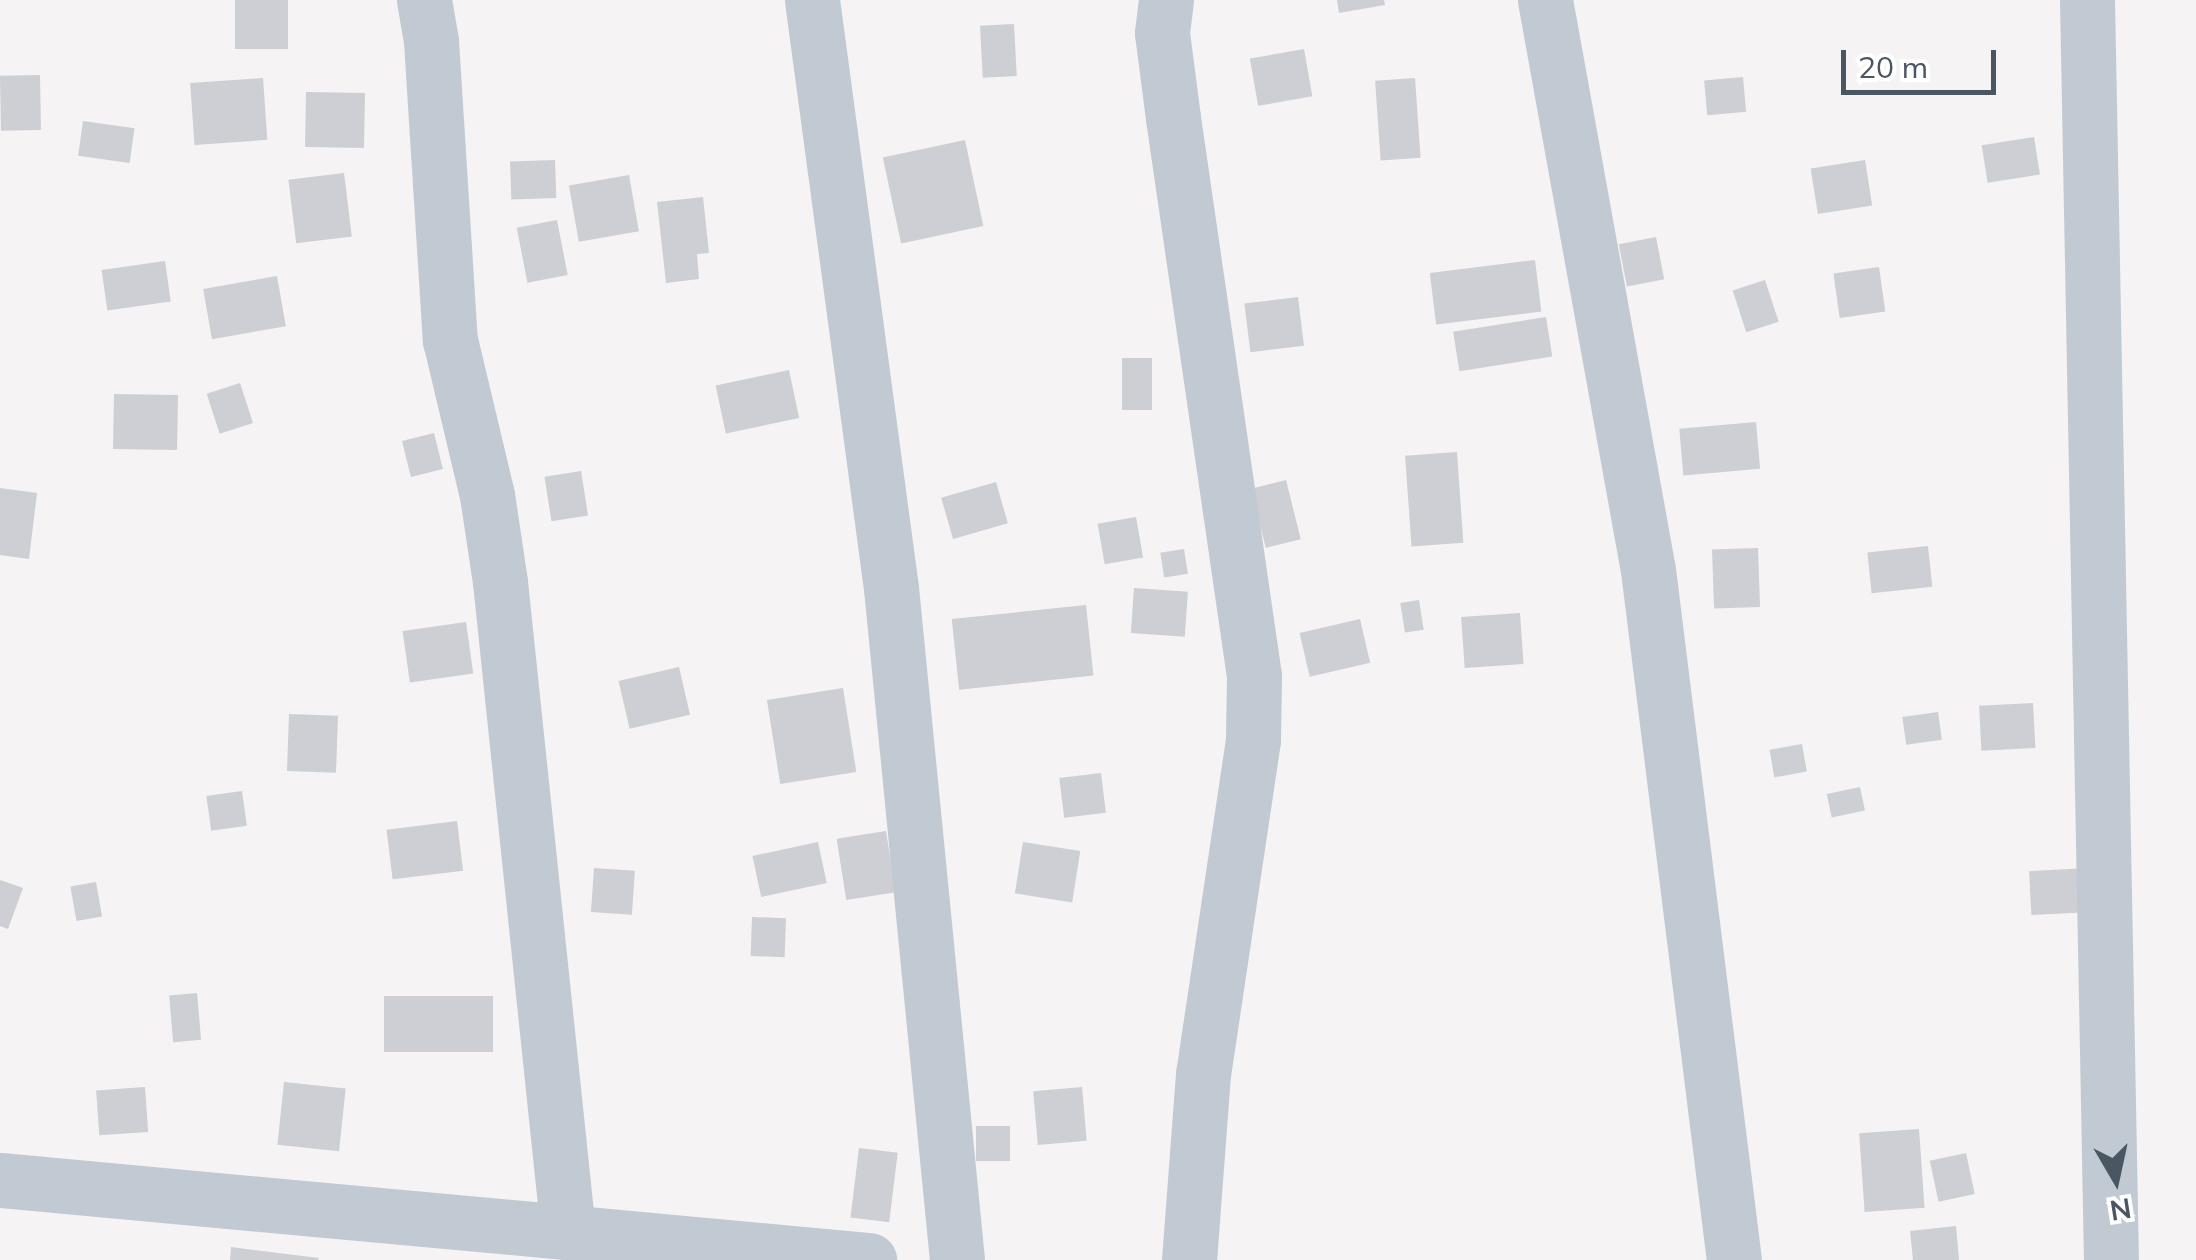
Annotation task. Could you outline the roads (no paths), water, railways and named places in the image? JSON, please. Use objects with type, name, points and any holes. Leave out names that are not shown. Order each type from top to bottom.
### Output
[{"type":"street","points":[[424,0],[431,41],[450,340],[487,495],[500,582],[568,1232]]},
{"type":"street","points":[[812,0],[891,588],[958,1260]]},
{"type":"street","points":[[1166,0],[1162,33],[1172,118],[1254,676],[1253,740],[1203,1074],[1189,1260]]},
{"type":"street","points":[[1546,0],[1648,570],[1734,1260]]},
{"type":"street","points":[[2087,0],[2111,1260]]},
{"type":"street","points":[[0,1180],[869,1260]]}]
